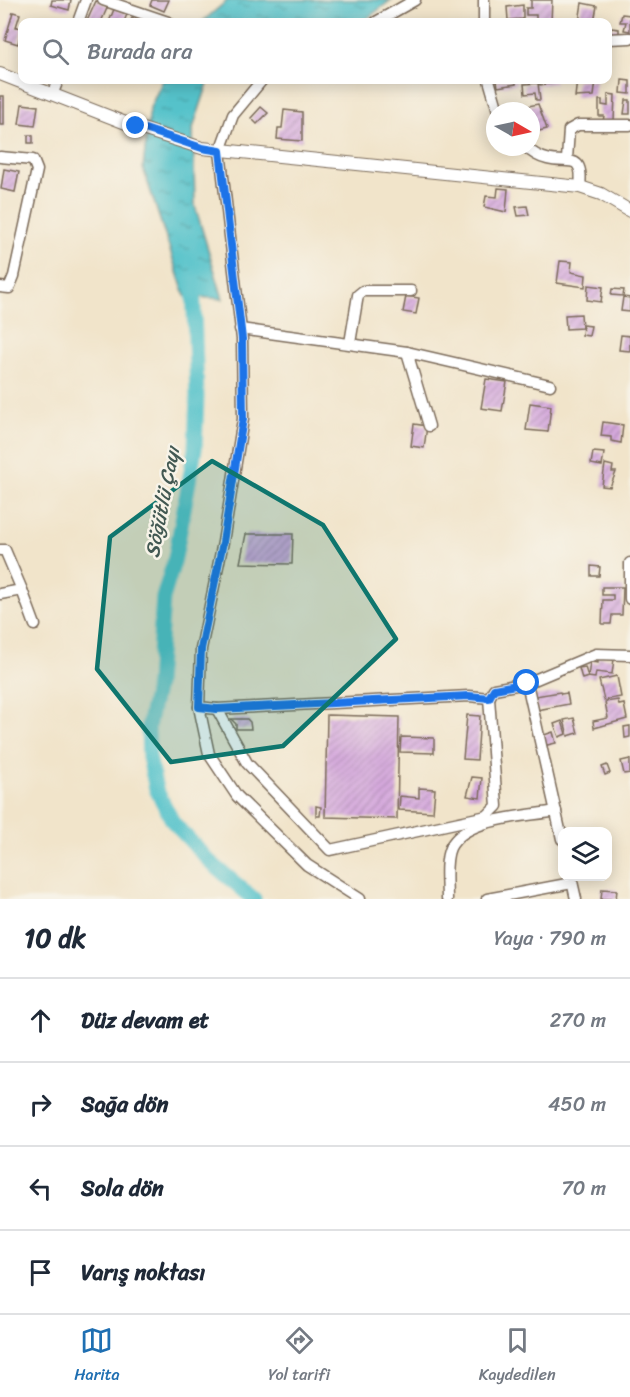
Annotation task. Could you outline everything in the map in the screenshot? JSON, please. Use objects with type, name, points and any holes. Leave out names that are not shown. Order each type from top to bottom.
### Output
[{"type":"main road","points":[[0,74],[18,80]]},
{"type":"main road","points":[[28,84],[136,126],[202,148],[580,186],[601,194],[630,211]]},
{"type":"street","points":[[79,18],[86,0]]},
{"type":"street","points":[[103,0],[156,18]]},
{"type":"street","points":[[383,18],[415,0]]},
{"type":"street","points":[[484,0],[484,18]]},
{"type":"street","points":[[612,39],[630,38]]},
{"type":"street","points":[[53,93],[56,84]]},
{"type":"street","points":[[259,84],[233,115],[220,151],[240,329],[241,440],[201,649],[199,707],[209,754],[237,796],[308,865],[360,899]]},
{"type":"street","points":[[490,84],[495,102]]},
{"type":"street","points":[[567,159],[569,130],[578,125],[630,125]]},
{"type":"street","points":[[539,156],[550,160],[567,159],[576,164],[582,172],[580,186]]},
{"type":"street","points":[[0,157],[33,160],[37,170],[14,276],[9,288],[0,287]]},
{"type":"street","points":[[350,343],[358,295],[363,291],[411,291]]},
{"type":"street","points":[[240,329],[407,352],[550,385]]},
{"type":"street","points":[[407,352],[429,426]]},
{"type":"street","points":[[0,537],[2,550],[22,590],[35,625]]},
{"type":"street","points":[[630,563],[630,599]]},
{"type":"street","points":[[0,594],[22,590]]},
{"type":"street","points":[[217,709],[247,763],[330,850],[487,816],[497,806],[489,698],[494,689],[527,683],[596,654],[630,655]]},
{"type":"street","points":[[527,683],[559,827]]},
{"type":"street","points":[[199,707],[217,709],[469,696],[489,698]]},
{"type":"street","points":[[447,899],[449,850],[461,833],[478,825],[556,812]]},
{"type":"street","points":[[487,899],[567,881]]},
{"type":"street","points":[[571,881],[576,899]]},
{"type":"highlighted area","points":[[212,461],[323,525],[396,639],[283,746],[171,762],[97,669],[110,537]]},
{"type":"water","points":[[228,0],[391,0],[368,18],[207,18]]},
{"type":"water","points":[[161,84],[208,84],[193,128],[195,206],[223,299],[185,296],[143,168],[150,108]]},
{"type":"building","points":[[52,0],[71,0],[69,10],[51,5]]},
{"type":"building","points":[[152,0],[169,0],[164,11],[150,5]]},
{"type":"building","points":[[531,0],[552,0],[551,18],[526,15],[526,8],[531,8]]},
{"type":"building","points":[[96,1],[108,6],[103,18],[88,18]]},
{"type":"building","points":[[582,3],[597,6],[595,18],[580,18]]},
{"type":"building","points":[[523,5],[523,18],[508,18],[507,7]]},
{"type":"building","points":[[114,9],[127,14],[126,18],[111,18]]},
{"type":"building","points":[[13,12],[20,14],[16,27],[18,27],[18,44],[5,40]]},
{"type":"building","points":[[622,14],[630,15],[630,31],[624,30],[626,22],[620,22]]},
{"type":"building","points":[[612,28],[619,29],[619,35],[612,35]]},
{"type":"building","points":[[622,80],[630,81],[630,94],[621,93]]},
{"type":"building","points":[[498,84],[516,84],[498,87]]},
{"type":"building","points":[[524,84],[538,84],[540,100],[536,100],[535,93],[525,94]]},
{"type":"building","points":[[577,84],[596,84],[594,96],[575,97]]},
{"type":"building","points":[[608,94],[615,95],[614,121],[603,121],[604,116],[599,116],[599,100],[602,100],[602,105],[608,106]]},
{"type":"building","points":[[0,96],[4,96],[4,125],[0,125]]},
{"type":"building","points":[[626,100],[630,100],[630,114],[624,114]]},
{"type":"building","points":[[22,104],[38,106],[35,126],[19,124]]},
{"type":"building","points":[[261,107],[268,113],[257,124],[251,118]]},
{"type":"building","points":[[284,110],[302,112],[302,141],[277,139],[278,128],[282,128]]},
{"type":"building","points":[[540,110],[547,129],[540,131]]},
{"type":"building","points":[[28,135],[33,135],[33,143],[28,143]]},
{"type":"building","points":[[4,169],[19,172],[15,192],[1,189]]},
{"type":"building","points":[[498,188],[508,189],[506,212],[484,207],[486,196],[497,197]]},
{"type":"building","points":[[527,206],[529,215],[518,216],[516,207]]},
{"type":"building","points":[[560,261],[572,262],[571,272],[586,275],[585,287],[557,283]]},
{"type":"building","points":[[588,285],[603,287],[601,302],[587,300]]},
{"type":"building","points":[[612,289],[624,290],[623,296],[611,295]]},
{"type":"building","points":[[406,296],[419,298],[416,314],[403,312]]},
{"type":"building","points":[[623,297],[630,298],[630,312],[621,311]]},
{"type":"building","points":[[581,314],[582,328],[566,329],[565,315]]},
{"type":"building","points":[[583,325],[591,326],[589,336],[582,335]]},
{"type":"building","points":[[621,335],[630,336],[630,351],[619,350]]},
{"type":"building","points":[[486,379],[507,382],[502,411],[481,408]]},
{"type":"building","points":[[530,403],[551,406],[548,432],[526,430]]},
{"type":"building","points":[[603,422],[623,425],[621,443],[611,441],[611,437],[601,436]]},
{"type":"building","points":[[414,424],[427,426],[424,448],[411,446]]},
{"type":"building","points":[[593,452],[604,453],[602,466],[591,464]]},
{"type":"building","points":[[605,464],[613,466],[612,472],[616,472],[610,487],[602,486]]},
{"type":"building","points":[[246,534],[293,534],[292,564],[240,563]]},
{"type":"building","points":[[591,566],[600,567],[599,576],[591,576]]},
{"type":"building","points":[[602,587],[623,587],[622,615],[612,615],[611,624],[602,624],[603,600],[613,600],[613,595],[602,595]]},
{"type":"building","points":[[598,657],[614,659],[612,674],[596,672],[595,678],[588,677],[590,662],[598,663]]},
{"type":"building","points":[[585,667],[588,677],[582,679],[579,668]]},
{"type":"building","points":[[617,676],[621,697],[604,700],[599,680]]},
{"type":"building","points":[[560,692],[561,694],[567,693],[569,704],[537,710],[535,696]]},
{"type":"building","points":[[618,700],[619,705],[624,704],[627,719],[594,728],[593,721],[608,718],[605,702]]},
{"type":"building","points":[[327,715],[399,717],[397,819],[325,817]]},
{"type":"building","points":[[467,715],[480,716],[477,760],[463,759]]},
{"type":"building","points":[[574,718],[578,733],[568,736],[564,720]]},
{"type":"building","points":[[231,719],[247,719],[251,729],[236,729],[236,724]]},
{"type":"building","points":[[562,721],[566,734],[559,737],[554,724]]},
{"type":"building","points":[[630,726],[630,737],[625,738],[624,727]]},
{"type":"building","points":[[553,732],[556,743],[543,746],[541,736]]},
{"type":"building","points":[[401,737],[434,738],[434,753],[400,752]]},
{"type":"building","points":[[630,759],[630,773],[624,774],[621,761]]},
{"type":"building","points":[[607,765],[610,773],[605,775],[602,767]]},
{"type":"building","points":[[472,777],[482,778],[480,798],[467,796]]},
{"type":"building","points":[[419,788],[435,789],[433,812],[399,810],[400,796],[419,798]]},
{"type":"building","points":[[316,806],[321,807],[320,816],[316,816]]},
{"type":"building","points":[[602,889],[617,890],[616,899],[601,899]]},
{"type":"waterway","name":"Söğütlü Çayı","points":[[193,279],[197,397],[195,449],[175,558],[163,598],[157,684],[148,727],[149,757],[156,789],[173,822],[209,861],[254,899]]},
{"type":"route","points":[[136,126],[202,148],[220,151],[242,339],[241,440],[201,649],[199,707],[217,709],[469,696],[489,698],[494,689],[527,683]]}]
